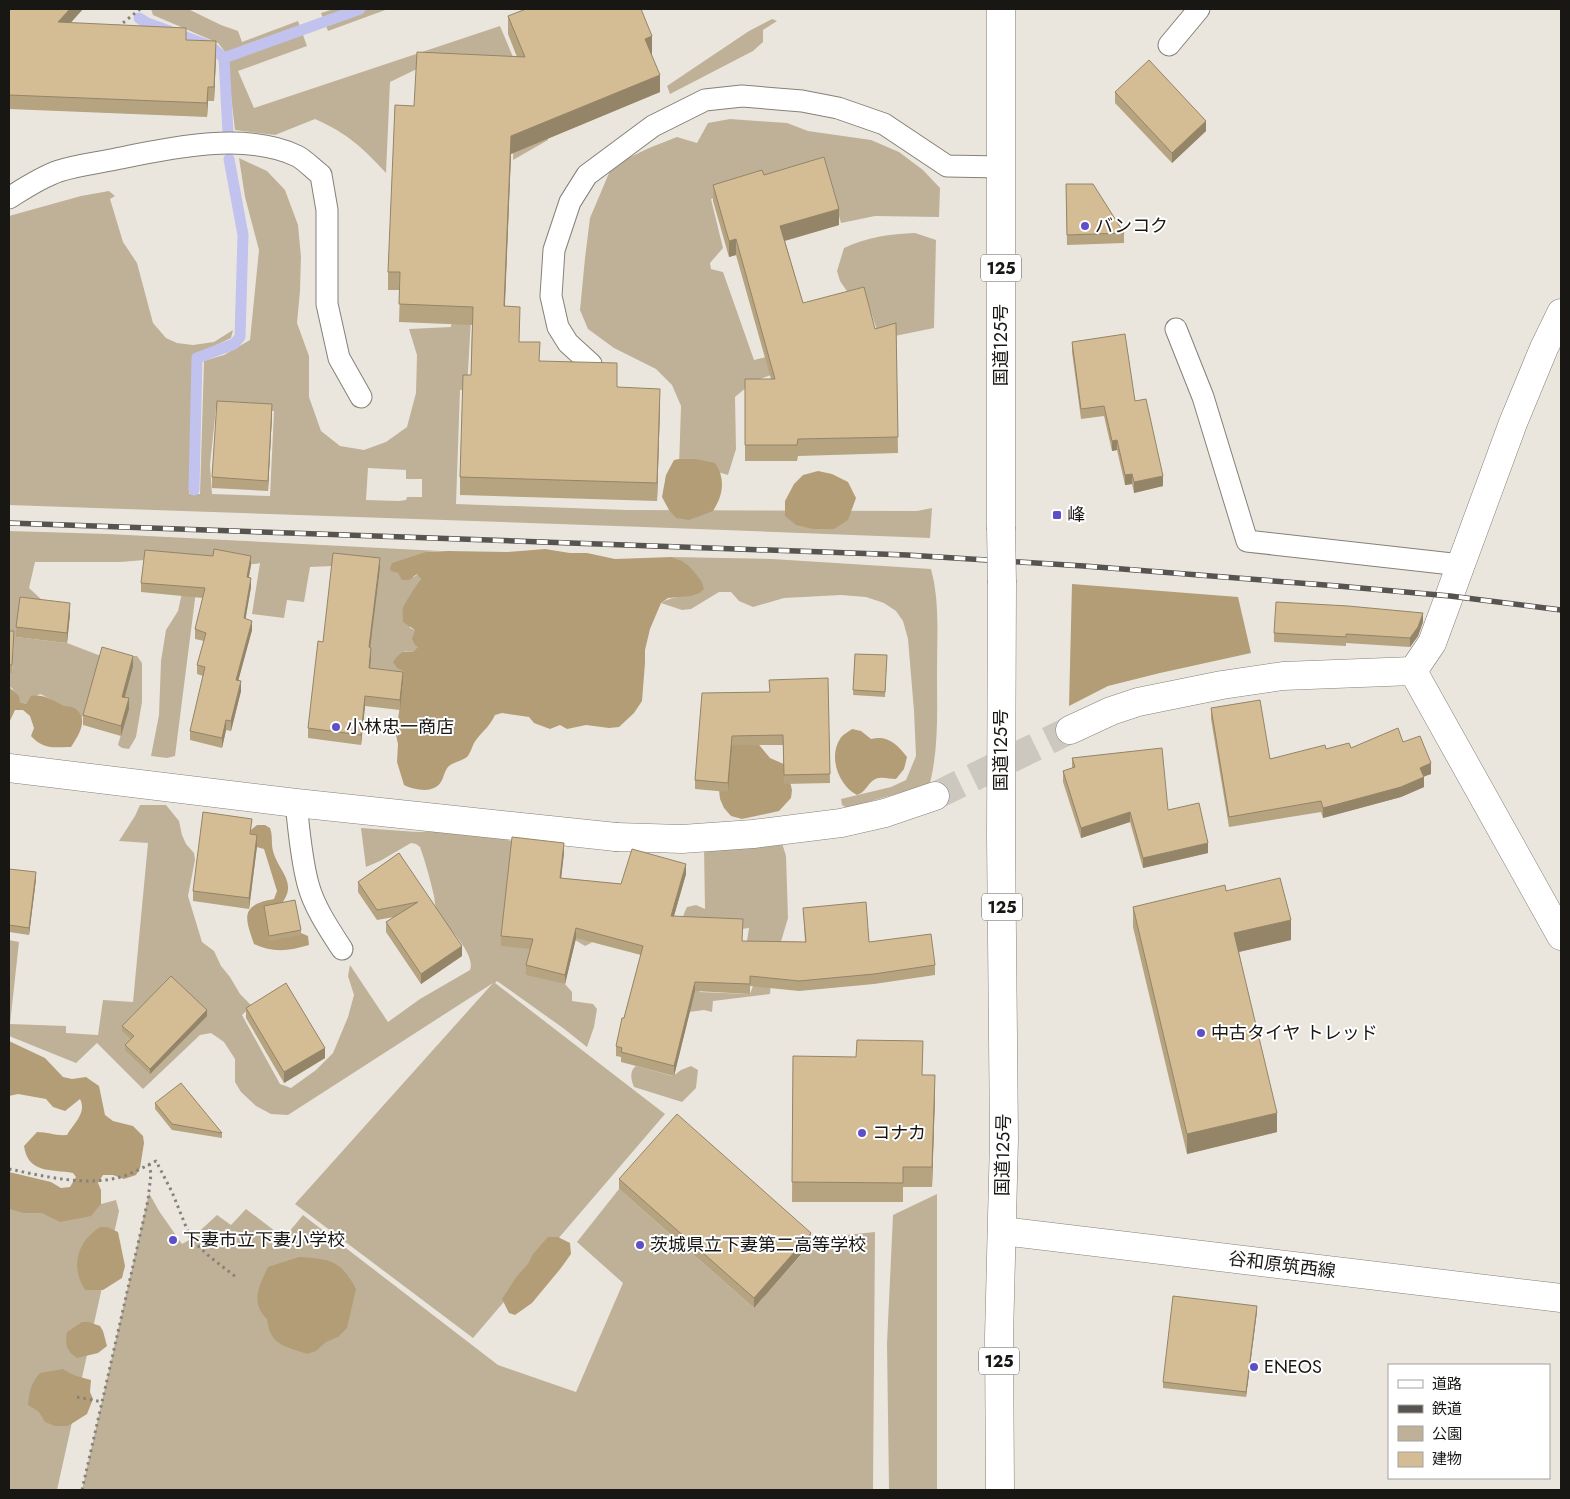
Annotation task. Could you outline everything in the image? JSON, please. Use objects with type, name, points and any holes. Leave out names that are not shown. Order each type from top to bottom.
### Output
[{"type":"main road","name":"国道125号","points":[[1000,1490],[999,1337],[1004,1139],[1001,837],[1001,9]]},
{"type":"main road","points":[[1413,671],[1432,643],[1513,423],[1544,348],[1561,313]]},
{"type":"main road","points":[[1070,730],[1111,711],[1138,702],[1222,685],[1283,676],[1413,671]]},
{"type":"main road","points":[[1413,671],[1561,936]]},
{"type":"main road","points":[[9,768],[296,804],[616,837],[690,838],[753,834],[833,824],[885,813],[936,796]]},
{"type":"main road","name":"谷和原筑西線","points":[[1002,1232],[1561,1298]]},
{"type":"lane","points":[[1169,45],[1199,9]]},
{"type":"lane","points":[[591,364],[568,342],[558,327],[551,296],[554,250],[570,202],[587,175],[653,126],[705,100],[742,96],[802,101],[838,108],[884,124],[947,166],[1001,167]]},
{"type":"lane","points":[[9,198],[44,176],[61,170],[160,150],[195,145],[246,144],[276,149],[297,156],[321,175],[327,210],[327,304],[340,358],[361,397]]},
{"type":"lane","points":[[1176,329],[1203,397],[1247,541],[1461,565]]},
{"type":"lane","points":[[296,804],[308,886],[325,923],[342,949]]},
{"type":"path","points":[[117,28],[140,9]]},
{"type":"path","points":[[9,1169],[87,1182],[118,1178],[156,1161],[172,1192],[191,1239],[210,1258],[236,1277]]},
{"type":"path","points":[[82,1490],[148,1200],[151,1174],[149,1164]]},
{"type":"path","points":[[77,1397],[102,1402]]},
{"type":"green space","points":[[151,9],[188,9],[238,31],[242,42],[298,21],[307,46],[238,71],[254,108],[500,26],[548,140],[513,160],[515,102],[419,68],[390,82],[386,173],[354,142],[337,130],[315,119],[275,135],[235,130],[226,53],[218,43],[153,15]]},
{"type":"green space","points":[[334,9],[388,9],[328,31],[321,13]]},
{"type":"green space","points":[[772,19],[777,21],[763,30],[763,42],[753,51],[670,94],[667,86],[749,31]]},
{"type":"green space","points":[[730,119],[787,123],[808,131],[871,140],[899,152],[923,170],[940,188],[939,217],[875,216],[841,223],[826,170],[763,184],[711,199],[723,248],[710,263],[711,269],[723,272],[754,360],[806,347],[810,361],[754,381],[735,397],[736,449],[728,475],[698,466],[679,467],[681,406],[672,385],[656,369],[614,348],[588,329],[580,310],[590,218],[612,166],[677,137],[697,143],[708,123]]},
{"type":"green space","points":[[239,158],[267,171],[285,190],[298,225],[301,257],[297,323],[309,356],[309,397],[321,431],[340,446],[364,450],[386,442],[407,427],[416,393],[417,355],[409,329],[451,327],[452,317],[471,318],[467,389],[460,390],[456,504],[627,510],[917,511],[932,508],[930,538],[9,505],[9,216],[81,196],[109,191],[115,196],[110,199],[123,242],[137,263],[153,323],[166,338],[177,343],[193,345],[214,342],[233,330],[231,338],[193,356],[189,494],[200,494],[204,361],[224,355],[250,340],[259,250],[245,197]],"holes":[[[216,408],[274,411],[270,496],[212,494],[210,465]],[[368,468],[406,470],[406,479],[422,479],[422,497],[407,497],[406,500],[399,501],[366,500]]]},
{"type":"green space","points":[[915,233],[936,240],[934,328],[880,339],[867,300],[853,300],[840,281],[837,271],[844,248],[861,241],[879,237]]},
{"type":"green space","points":[[9,531],[108,534],[440,551],[426,552],[398,573],[414,577],[418,574],[421,579],[407,602],[410,628],[415,630],[419,647],[413,652],[405,651],[401,681],[368,679],[369,653],[380,568],[334,562],[333,566],[310,567],[304,602],[287,600],[284,618],[252,614],[260,563],[245,564],[200,560],[175,756],[167,758],[151,756],[159,715],[161,661],[166,630],[178,611],[183,588],[145,560],[120,562],[35,562],[29,588],[43,601],[16,637],[67,643],[101,656],[82,718],[74,710],[40,694],[29,700],[26,704],[20,702],[12,688],[9,687],[9,673],[12,673],[14,639],[9,639]]},
{"type":"green space","points":[[672,557],[772,559],[931,569],[937,607],[937,713],[935,756],[930,783],[847,808],[842,805],[841,799],[891,787],[906,780],[916,756],[908,639],[903,621],[896,611],[884,603],[866,597],[841,595],[784,598],[753,607],[739,601],[731,592],[719,592],[691,609],[682,610],[661,603],[675,597],[700,593],[701,580],[685,564]]},
{"type":"green space","points":[[132,656],[137,656],[142,663],[142,702],[136,737],[129,749],[118,745],[128,709],[122,707],[133,667]]},
{"type":"green space","points":[[140,805],[166,805],[179,821],[186,844],[194,853],[195,860],[188,896],[202,942],[214,951],[221,966],[240,994],[252,1006],[242,1015],[280,1084],[291,1088],[316,1070],[333,1053],[348,1017],[354,995],[348,976],[350,965],[388,1022],[420,999],[470,970],[469,956],[437,911],[420,847],[411,843],[366,867],[361,828],[418,832],[438,831],[504,839],[517,843],[595,938],[585,946],[575,940],[565,984],[572,992],[572,1001],[593,1004],[597,1009],[594,1027],[587,1047],[497,981],[495,983],[665,1114],[473,1338],[295,1204],[493,983],[288,1115],[271,1114],[256,1106],[241,1092],[235,1082],[235,1059],[224,1042],[211,1033],[200,1035],[143,1089],[97,1043],[76,1063],[9,1036],[9,940],[19,942],[10,1024],[66,1026],[66,1033],[98,1035],[103,1000],[133,1002],[148,843],[119,841]]},
{"type":"green space","points":[[782,843],[786,856],[788,918],[772,972],[770,994],[713,1001],[712,1012],[704,1010],[689,1012],[689,1016],[683,1015],[679,960],[680,930],[687,907],[696,905],[705,909],[704,847]],"holes":[[[749,928],[747,941],[754,983],[750,994],[699,992],[741,929]]]},
{"type":"green space","points":[[636,1066],[673,1076],[691,1066],[698,1070],[696,1088],[682,1102],[634,1087],[631,1079]]},
{"type":"green space","points":[[9,1187],[101,1204],[116,1200],[119,1211],[57,1490],[9,1490]]},
{"type":"green space","points":[[619,1189],[754,1308],[816,1238],[875,1232],[873,1490],[82,1490],[149,1193],[182,1244],[191,1239],[217,1215],[231,1225],[246,1209],[284,1238],[303,1215],[498,1365],[576,1392],[623,1283],[577,1242]]},
{"type":"green space","points":[[937,1194],[937,1490],[889,1490],[887,1344],[893,1215]]},
{"type":"shaded area","points":[[696,459],[715,463],[721,475],[722,487],[713,511],[689,520],[676,518],[669,510],[662,497],[666,475],[674,460]]},
{"type":"shaded area","points":[[818,471],[832,474],[848,482],[856,498],[848,520],[834,529],[813,529],[796,525],[785,516],[785,501],[794,484],[803,475]]},
{"type":"shaded area","points":[[545,549],[570,553],[587,553],[615,559],[672,557],[689,566],[701,580],[704,589],[700,593],[691,596],[668,598],[661,603],[650,629],[645,650],[642,701],[634,713],[619,727],[609,728],[586,725],[567,729],[560,725],[550,729],[534,723],[529,717],[502,713],[495,715],[474,743],[467,757],[449,766],[438,786],[423,790],[404,785],[397,762],[398,744],[396,735],[403,671],[397,668],[393,662],[401,653],[413,652],[418,647],[412,639],[415,630],[403,622],[403,608],[421,579],[417,574],[409,580],[402,580],[398,573],[391,571],[392,563],[426,552],[507,552]]},
{"type":"shaded area","points":[[1072,584],[1238,597],[1251,653],[1108,686],[1069,706]]},
{"type":"shaded area","points":[[9,687],[19,696],[20,702],[26,704],[31,696],[46,697],[78,711],[81,715],[82,726],[71,747],[49,747],[40,744],[31,736],[34,728],[30,716],[23,710],[15,710],[9,723]]},
{"type":"shaded area","points":[[852,729],[861,731],[871,739],[882,738],[892,742],[903,752],[907,757],[904,769],[896,779],[876,779],[857,795],[845,785],[837,770],[835,754],[841,738]]},
{"type":"shaded area","points":[[755,740],[770,758],[786,765],[792,790],[791,798],[779,811],[742,819],[731,816],[724,808],[720,799],[718,781],[731,744]]},
{"type":"shaded area","points":[[257,825],[265,825],[270,828],[275,858],[288,883],[286,896],[282,903],[301,933],[308,936],[309,945],[295,949],[274,950],[254,944],[248,926],[248,913],[256,905],[274,899],[277,891],[264,849],[250,845],[252,829]]},
{"type":"shaded area","points":[[9,1041],[45,1058],[63,1077],[72,1079],[86,1077],[99,1086],[105,1115],[113,1121],[133,1126],[143,1136],[144,1143],[140,1168],[136,1175],[124,1179],[113,1175],[103,1175],[98,1183],[101,1190],[101,1204],[91,1216],[60,1222],[42,1213],[23,1213],[10,1209],[9,1172],[51,1182],[61,1188],[70,1187],[76,1177],[73,1173],[35,1166],[26,1155],[24,1146],[37,1132],[67,1135],[79,1118],[82,1104],[80,1099],[65,1111],[53,1107],[46,1099],[18,1094],[9,1096]]},
{"type":"shaded area","points":[[100,1227],[107,1227],[118,1232],[125,1266],[122,1278],[103,1290],[85,1290],[78,1272],[78,1255],[86,1240]]},
{"type":"shaded area","points":[[548,1237],[558,1237],[570,1243],[571,1254],[532,1303],[515,1315],[509,1313],[502,1299],[517,1276],[528,1264],[533,1254]]},
{"type":"shaded area","points":[[299,1257],[327,1260],[334,1263],[351,1279],[356,1289],[347,1328],[338,1337],[326,1342],[316,1351],[307,1354],[285,1346],[275,1339],[257,1301],[259,1288],[268,1267]]},
{"type":"shaded area","points":[[82,1322],[89,1322],[100,1326],[107,1346],[98,1353],[77,1358],[68,1350],[66,1336],[67,1332]]},
{"type":"shaded area","points":[[63,1369],[73,1375],[91,1380],[90,1392],[93,1399],[87,1414],[68,1426],[55,1426],[45,1422],[39,1412],[28,1405],[32,1384],[40,1373]]},
{"type":"building","points":[[9,9],[70,9],[58,22],[186,28],[186,40],[216,41],[214,87],[208,87],[207,103],[9,95]]},
{"type":"building","points":[[526,9],[641,9],[652,36],[645,39],[660,75],[511,136],[504,306],[520,307],[519,342],[540,342],[539,361],[617,363],[617,387],[660,389],[657,483],[460,477],[463,375],[471,375],[473,307],[399,304],[400,272],[388,272],[395,105],[414,106],[417,52],[525,57],[508,16]]},
{"type":"building","points":[[1149,60],[1206,121],[1172,153],[1115,92]]},
{"type":"building","points":[[824,157],[839,209],[780,226],[803,303],[864,287],[875,329],[896,323],[898,437],[798,439],[797,445],[745,445],[745,379],[775,379],[736,239],[729,241],[713,185],[762,170],[764,175]]},
{"type":"building","points":[[1066,184],[1093,184],[1124,233],[1067,235]]},
{"type":"building","points":[[1125,334],[1135,401],[1146,399],[1163,476],[1134,482],[1132,474],[1125,475],[1117,440],[1112,441],[1104,406],[1081,409],[1072,342]]},
{"type":"building","points":[[217,401],[272,404],[268,481],[212,477]]},
{"type":"building","points":[[214,549],[251,556],[247,577],[251,578],[244,618],[252,621],[236,680],[241,681],[231,721],[226,720],[222,738],[190,731],[205,667],[197,665],[206,633],[195,629],[205,588],[141,583],[145,550],[213,556]]},
{"type":"building","points":[[333,553],[380,558],[369,647],[371,648],[369,668],[403,672],[400,700],[365,696],[361,735],[308,728],[318,641],[323,642]]},
{"type":"building","points":[[20,597],[70,603],[67,633],[16,627]]},
{"type":"building","points":[[1276,602],[1423,613],[1418,627],[1410,638],[1346,634],[1346,637],[1274,633]]},
{"type":"building","points":[[9,631],[14,631],[12,665],[9,665]]},
{"type":"building","points":[[102,647],[133,656],[122,697],[129,698],[121,726],[83,715]]},
{"type":"building","points":[[855,654],[887,655],[885,692],[853,690]]},
{"type":"building","points":[[828,678],[830,774],[784,775],[783,735],[732,736],[728,783],[695,780],[702,693],[770,692],[769,680]]},
{"type":"building","points":[[1260,700],[1270,759],[1325,745],[1326,749],[1349,743],[1351,748],[1398,728],[1403,742],[1420,736],[1431,763],[1420,768],[1424,777],[1401,787],[1323,808],[1321,801],[1229,817],[1211,708]]},
{"type":"building","points":[[1162,748],[1168,810],[1199,803],[1208,843],[1143,858],[1130,812],[1081,828],[1063,771],[1075,767],[1072,758]]},
{"type":"building","points":[[203,812],[252,819],[250,834],[257,835],[249,898],[193,891]]},
{"type":"building","points":[[512,837],[564,843],[560,878],[621,884],[632,849],[686,864],[671,916],[743,919],[742,941],[806,942],[803,908],[866,902],[869,942],[931,934],[935,965],[874,974],[799,981],[750,976],[750,984],[695,982],[674,1066],[621,1052],[622,1048],[616,1046],[622,1018],[624,1018],[643,946],[576,928],[565,975],[526,965],[533,939],[501,936]]},
{"type":"building","points":[[399,853],[462,946],[421,974],[386,922],[418,902],[377,910],[358,882]]},
{"type":"building","points":[[9,869],[36,872],[29,928],[9,925]]},
{"type":"building","points":[[1280,878],[1291,920],[1234,933],[1277,1113],[1187,1134],[1133,907],[1225,885],[1226,891]]},
{"type":"building","points":[[295,900],[301,930],[269,936],[264,906]]},
{"type":"building","points":[[171,976],[207,1010],[150,1069],[125,1045],[134,1036],[122,1026]]},
{"type":"building","points":[[286,983],[325,1048],[284,1072],[246,1008]]},
{"type":"building","points":[[857,1040],[923,1041],[922,1075],[935,1075],[932,1167],[903,1167],[903,1183],[792,1182],[793,1056],[856,1057]]},
{"type":"building","points":[[181,1083],[222,1133],[172,1124],[155,1103]]},
{"type":"building","points":[[677,1114],[811,1233],[754,1298],[619,1179]]},
{"type":"building","points":[[1173,1296],[1257,1306],[1246,1392],[1163,1382]]},
{"type":"waterway","points":[[224,58],[360,9]]},
{"type":"waterway","points":[[139,18],[147,23],[210,46],[224,58],[228,133]]},
{"type":"waterway","points":[[194,490],[197,358],[234,344],[240,337],[243,235],[229,159]]},
{"type":"tunnel","points":[[935,796],[1070,730]]},
{"type":"railway","points":[[9,523],[907,555],[1084,566],[1338,586],[1450,596],[1561,610]]},
{"type":"place","name":"バンコク","points":[[1085,226]]},
{"type":"place","name":"峰","points":[[1057,515]]},
{"type":"place","name":"小林忠一商店","points":[[336,727]]},
{"type":"place","name":"中古タイヤ トレッド","points":[[1201,1033]]},
{"type":"place","name":"コナカ","points":[[862,1133]]},
{"type":"place","name":"下妻市立下妻小学校","points":[[173,1240]]},
{"type":"place","name":"茨城県立下妻第二高等学校","points":[[640,1245]]},
{"type":"place","name":"ENEOS","points":[[1254,1367]]}]
